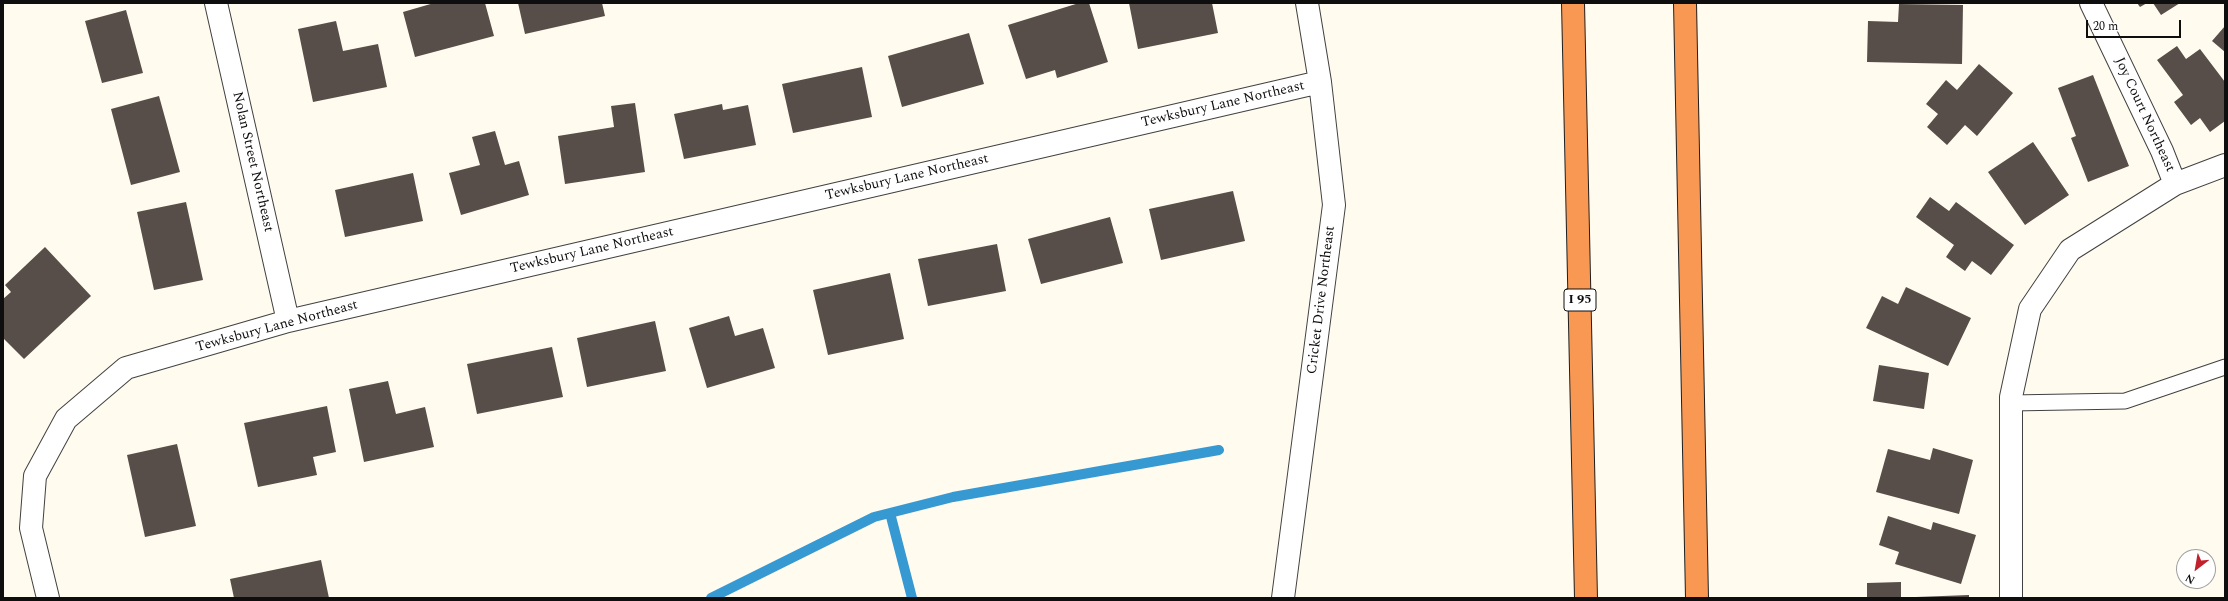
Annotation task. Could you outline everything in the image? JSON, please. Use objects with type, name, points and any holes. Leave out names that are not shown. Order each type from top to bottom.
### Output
[{"type":"highway","name":"I 95","points":[[1573,3],[1586,598]]},
{"type":"highway","points":[[1684,3],[1697,598]]},
{"type":"street","name":"Nolan Street Northeast","points":[[216,3],[288,321]]},
{"type":"street","name":"Cricket Drive Northeast","points":[[1283,598],[1334,205],[1320,82],[1307,3]]},
{"type":"street","name":"Joy Court Northeast","points":[[2091,3],[2162,151],[2175,184]]},
{"type":"street","name":"Tewksbury Lane Northeast","points":[[48,598],[31,528],[35,476],[66,420],[126,368],[288,321],[1320,82]]},
{"type":"street","points":[[2011,598],[2011,403],[2030,309],[2070,250],[2175,184],[2225,165]]},
{"type":"lane","points":[[2011,403],[2126,401],[2225,367]]},
{"type":"building","points":[[434,3],[485,3],[494,36],[415,57],[403,12]]},
{"type":"building","points":[[518,3],[602,3],[605,16],[525,34]]},
{"type":"building","points":[[1079,3],[1089,3],[1108,62],[1057,78],[1055,70],[1026,79],[1008,25]]},
{"type":"building","points":[[1129,3],[1212,3],[1218,33],[1138,49]]},
{"type":"building","points":[[2137,3],[2147,3],[2140,7]]},
{"type":"building","points":[[2153,3],[2180,3],[2161,15]]},
{"type":"building","points":[[1899,4],[1963,5],[1962,64],[1867,62],[1868,21],[1898,22]]},
{"type":"building","points":[[126,10],[143,73],[102,83],[85,21]]},
{"type":"building","points":[[336,21],[343,51],[378,44],[387,87],[313,102],[298,29]]},
{"type":"building","points":[[2225,26],[2225,52],[2212,41]]},
{"type":"building","points":[[969,33],[984,84],[902,107],[888,56]]},
{"type":"building","points":[[2177,46],[2186,59],[2200,49],[2225,82],[2225,121],[2210,132],[2200,118],[2191,125],[2174,102],[2183,95],[2157,60]]},
{"type":"building","points":[[1979,64],[2013,93],[1977,136],[1965,125],[1947,145],[1927,127],[1938,114],[1926,104],[1946,80],[1957,90]]},
{"type":"building","points":[[862,67],[872,117],[793,133],[782,84]]},
{"type":"building","points":[[2093,75],[2129,166],[2088,182],[2071,138],[2076,136],[2058,88]]},
{"type":"building","points":[[159,96],[180,172],[131,185],[111,109]]},
{"type":"building","points":[[635,103],[645,172],[565,184],[558,136],[614,127],[611,106]]},
{"type":"building","points":[[722,104],[723,110],[748,105],[756,145],[684,159],[674,114]]},
{"type":"building","points":[[495,131],[505,165],[519,161],[529,195],[461,215],[449,173],[480,165],[472,137]]},
{"type":"building","points":[[2033,142],[2069,195],[2025,225],[1988,172]]},
{"type":"building","points":[[413,173],[423,221],[345,237],[335,190]]},
{"type":"building","points":[[1233,191],[1245,241],[1161,260],[1149,209]]},
{"type":"building","points":[[1930,197],[1949,211],[1956,202],[2014,245],[1991,275],[1972,261],[1965,271],[1946,257],[1954,245],[1916,217]]},
{"type":"building","points":[[186,202],[203,280],[154,290],[137,212]]},
{"type":"building","points":[[1110,217],[1123,263],[1041,284],[1028,239]]},
{"type":"building","points":[[997,244],[1006,291],[928,306],[918,259]]},
{"type":"building","points":[[45,247],[91,296],[24,359],[3,338],[3,299],[11,292],[5,285]]},
{"type":"building","points":[[890,273],[904,339],[828,355],[813,290]]},
{"type":"building","points":[[1906,287],[1971,318],[1948,366],[1866,328],[1882,296],[1898,304]]},
{"type":"building","points":[[729,316],[735,336],[763,328],[775,368],[707,388],[689,328]]},
{"type":"building","points":[[655,321],[666,371],[587,387],[577,338]]},
{"type":"building","points":[[552,347],[563,397],[477,414],[467,364]]},
{"type":"building","points":[[1879,365],[1929,373],[1924,409],[1873,401]]},
{"type":"building","points":[[388,381],[396,414],[425,407],[434,447],[364,462],[349,389]]},
{"type":"building","points":[[327,406],[336,452],[313,457],[317,475],[258,487],[244,423]]},
{"type":"building","points":[[177,444],[196,526],[145,537],[127,455]]},
{"type":"building","points":[[1933,448],[1973,460],[1959,514],[1876,492],[1888,449],[1930,460]]},
{"type":"building","points":[[1888,516],[1931,530],[1933,522],[1976,535],[1961,584],[1895,564],[1899,552],[1879,545]]},
{"type":"building","points":[[321,560],[329,598],[234,598],[230,579]]},
{"type":"building","points":[[1901,582],[1901,598],[1867,598],[1867,583]]},
{"type":"building","points":[[1969,595],[1969,598],[1916,598],[1916,597]]},
{"type":"waterway","points":[[711,598],[874,517],[953,497],[1219,450]]},
{"type":"waterway","points":[[890,513],[912,598]]}]
